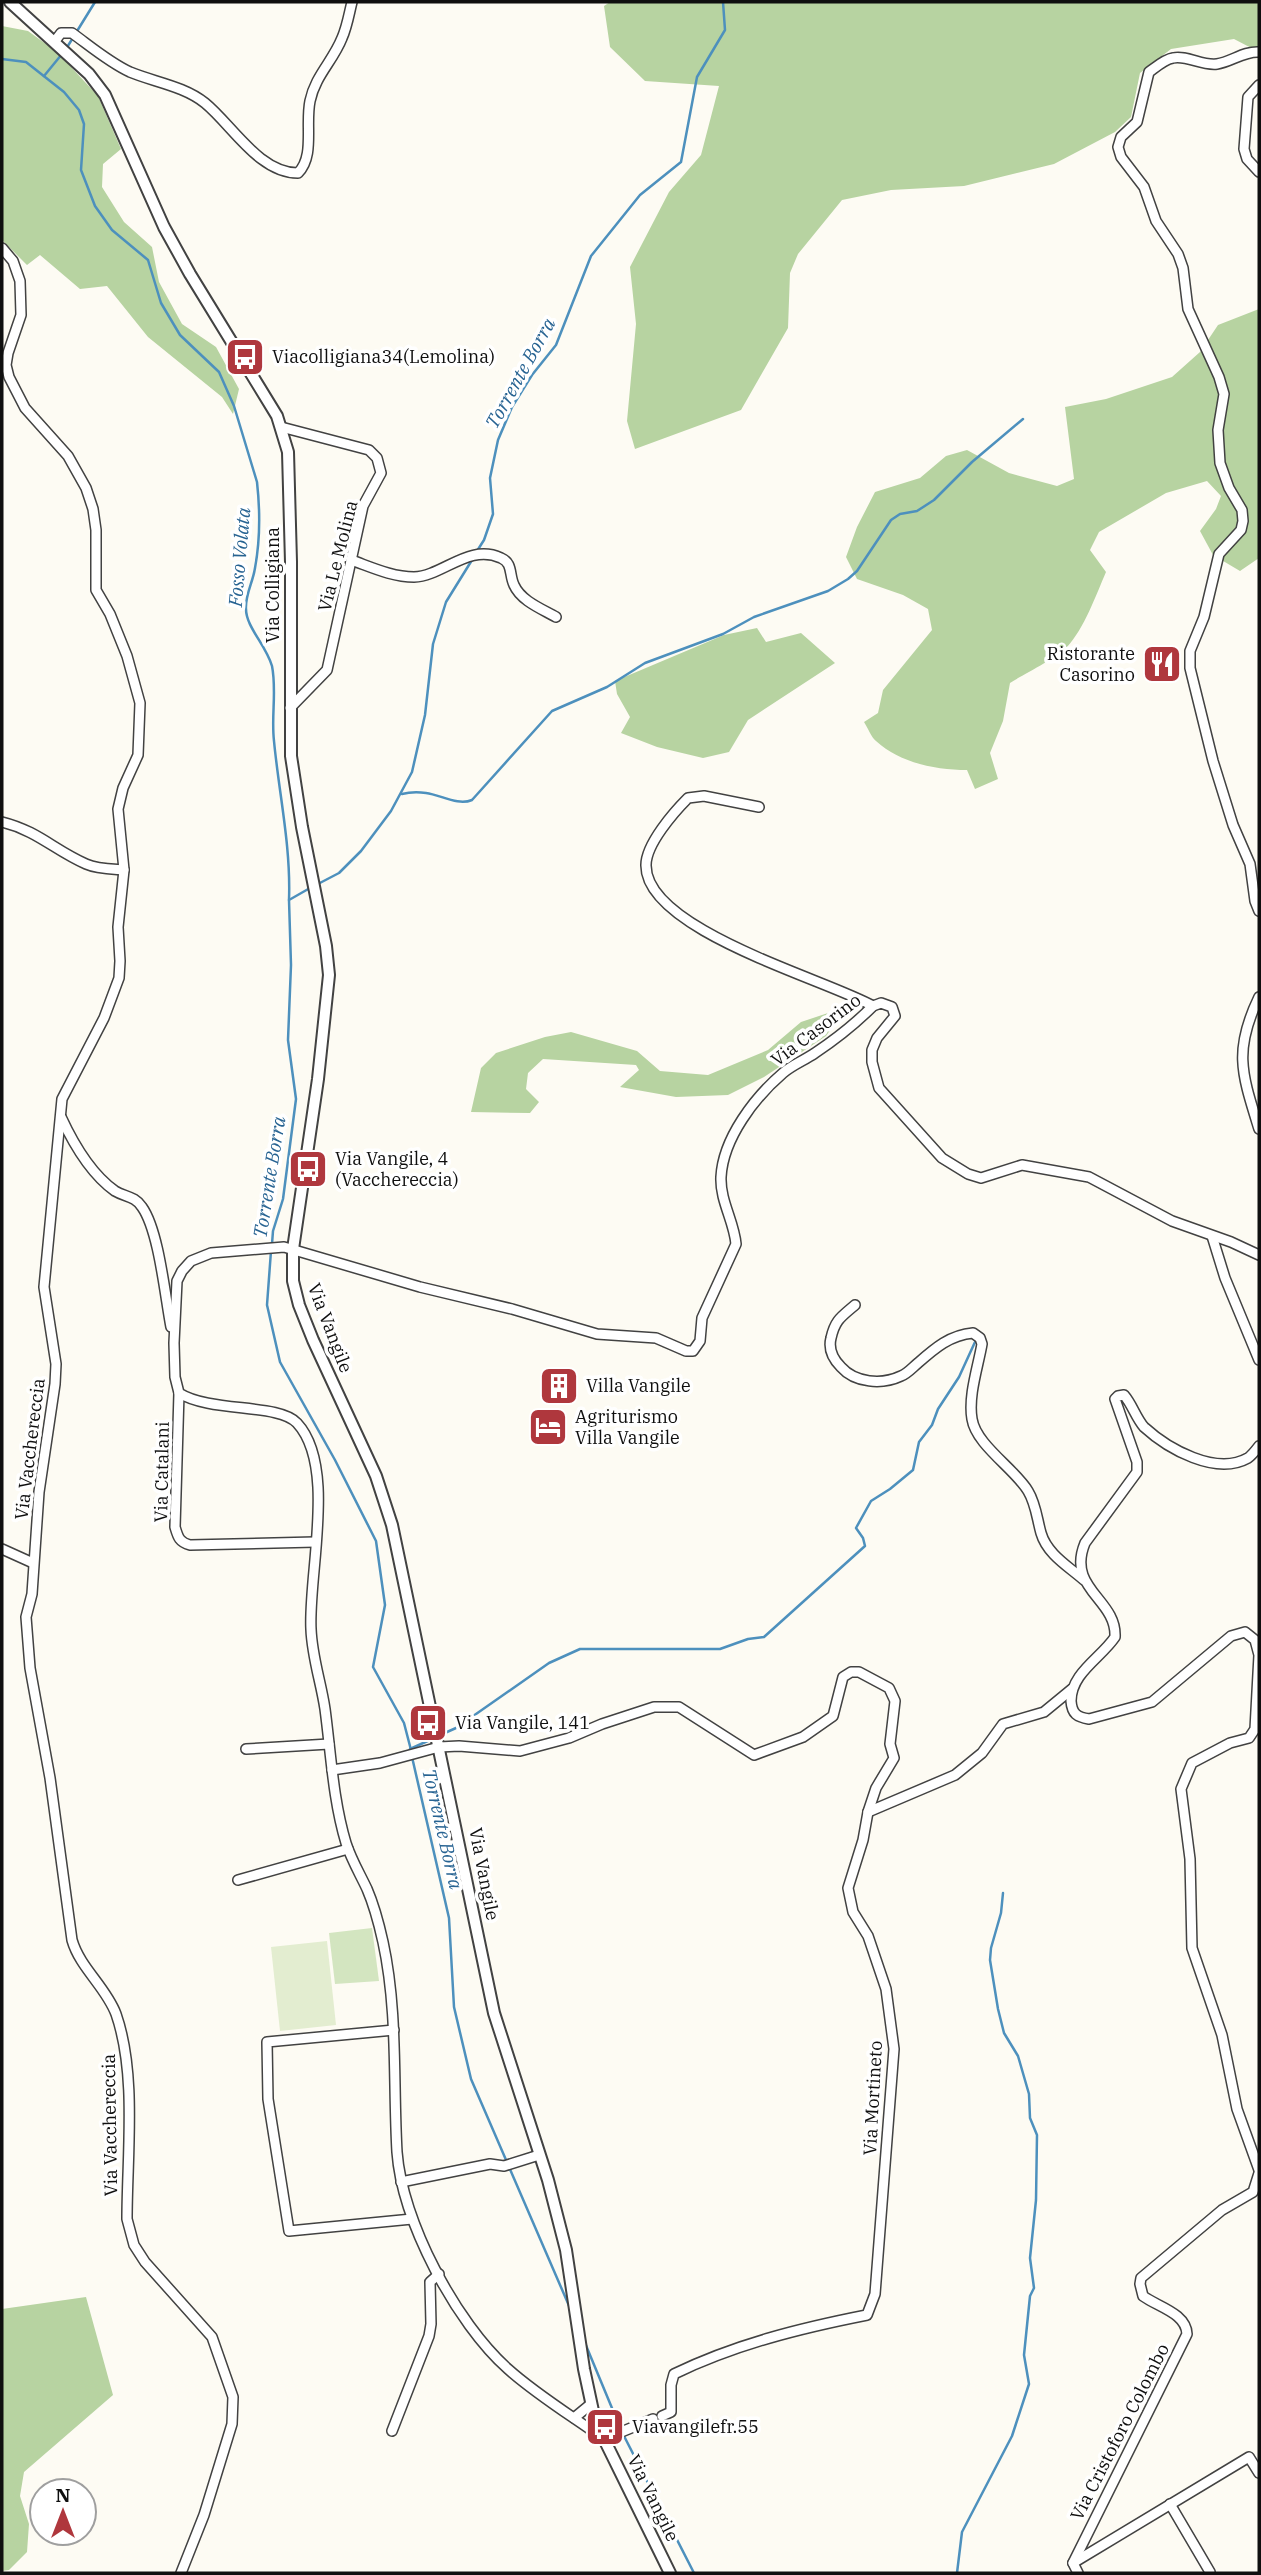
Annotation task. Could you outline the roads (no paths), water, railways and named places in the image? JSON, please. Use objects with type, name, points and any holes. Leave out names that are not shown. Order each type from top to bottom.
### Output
[{"type":"street","name":"Via Colligiana","points":[[10,2],[89,74],[105,95],[164,227],[264,393],[281,427],[288,452],[293,778],[329,965],[329,989],[288,1248]]},
{"type":"street","points":[[55,41],[61,33],[72,33],[128,71],[172,86],[203,101],[260,157],[288,173],[298,173],[305,166],[309,150],[309,102],[315,80],[342,39],[352,2]]},
{"type":"street","points":[[1259,52],[1253,51],[1219,64],[1171,58],[1156,67],[1149,72],[1137,122],[1121,137],[1118,147],[1121,158],[1144,187],[1156,221],[1178,254],[1183,268],[1188,309],[1224,394],[1218,430],[1220,463],[1228,488],[1242,510],[1243,522],[1241,530],[1219,554],[1205,617],[1190,651],[1190,668],[1213,761],[1233,825],[1250,864],[1259,911]]},
{"type":"street","points":[[1259,85],[1248,97],[1244,149],[1247,159],[1259,172]]},
{"type":"street","name":"Via Vacchereccia","points":[[2,248],[13,261],[20,281],[21,315],[8,353],[6,365],[9,377],[24,408],[68,456],[86,488],[96,530],[96,590],[110,614],[138,691],[141,720],[138,755],[123,788],[118,809],[124,870],[118,927],[119,978],[104,1018],[62,1098],[55,1153],[44,1287],[56,1364],[55,1384],[39,1492],[26,1628],[72,1940],[75,1952],[109,1999],[121,2034],[126,2061],[127,2219],[130,2232],[145,2262],[212,2337],[233,2397],[232,2424],[204,2515],[181,2573]]},
{"type":"street","name":"Via Le Molina","points":[[281,427],[369,450],[377,458],[381,472],[363,506],[327,670],[290,708]]},
{"type":"street","points":[[351,561],[396,576],[416,577],[467,557],[483,554],[501,558],[509,565],[514,587],[524,598],[556,617]]},
{"type":"street","points":[[759,807],[704,796],[688,798],[649,850],[646,867],[651,885],[669,906],[709,933],[761,960],[873,1006]]},
{"type":"street","points":[[2,822],[37,834],[58,850],[88,865],[124,870]]},
{"type":"street","points":[[1259,997],[1246,1023],[1242,1043],[1242,1067],[1259,1129]]},
{"type":"street","name":"Via Casorino","points":[[288,1248],[420,1287],[512,1309],[597,1334],[656,1338],[686,1351],[693,1351],[701,1341],[702,1318],[736,1244],[721,1190],[721,1173],[728,1148],[741,1122],[784,1072],[829,1044],[873,1006],[881,1003],[892,1007],[895,1016],[877,1038],[872,1050],[872,1062],[879,1088],[942,1158],[968,1174],[981,1178],[1022,1165],[1089,1177],[1172,1221],[1259,1255]]},
{"type":"street","points":[[61,1117],[72,1140],[92,1166],[116,1191],[135,1199],[149,1219],[155,1237],[174,1343]]},
{"type":"street","points":[[1212,1236],[1225,1278],[1259,1360]]},
{"type":"street","points":[[179,1392],[175,1377],[174,1343],[177,1281],[191,1261],[211,1253],[288,1248]]},
{"type":"street","name":"Via Vangile","points":[[288,1248],[299,1305],[376,1476],[392,1525],[494,2013],[548,2180],[566,2250],[591,2404],[604,2439],[670,2573]]},
{"type":"street","points":[[855,1305],[834,1323],[829,1343],[833,1358],[846,1373],[863,1380],[878,1382],[902,1376],[942,1343],[959,1334],[973,1333],[980,1338],[982,1344],[971,1408],[972,1422],[983,1440],[1028,1491],[1036,1508],[1041,1535],[1049,1550],[1085,1581],[1114,1621],[1115,1637],[1087,1667],[1072,1689],[1044,1712],[1003,1724],[982,1753],[955,1774],[867,1812]]},
{"type":"street","name":"Via Vangile","points":[[179,1392],[189,1399],[223,1407],[278,1412],[291,1417],[307,1438],[317,1475],[319,1500],[311,1634],[338,1815],[348,1849],[372,1900],[382,1938],[394,2030],[397,2151],[401,2182],[412,2219],[439,2274],[471,2327],[506,2368],[604,2439]]},
{"type":"street","name":"Via Catalani","points":[[179,1392],[174,1527],[182,1543],[315,1542]]},
{"type":"street","points":[[1085,1581],[1080,1567],[1081,1553],[1137,1472],[1137,1462],[1115,1399],[1118,1396],[1124,1395],[1132,1404],[1143,1425],[1194,1460],[1230,1463],[1248,1458],[1259,1446]]},
{"type":"street","points":[[2,1549],[33,1563]]},
{"type":"street","name":"Via Cristoforo Colombo","points":[[1072,1689],[1073,1711],[1078,1717],[1088,1719],[1152,1702],[1231,1636],[1245,1632],[1255,1640],[1259,1655],[1255,1729],[1249,1738],[1230,1743],[1192,1763],[1181,1789],[1190,1859],[1192,1948],[1222,2035],[1237,2109],[1259,2171],[1253,2192],[1222,2210],[1141,2278],[1143,2296],[1181,2318],[1187,2334],[1073,2563]]},
{"type":"street","name":"Via Mortineto","points":[[332,1770],[380,1763],[439,1747],[520,1751],[569,1738],[654,1707],[679,1707],[754,1755],[803,1737],[833,1716],[843,1676],[850,1672],[859,1672],[889,1688],[895,1701],[890,1744],[894,1758],[876,1788],[867,1812],[863,1840],[848,1888],[853,1912],[868,1936],[886,1989],[894,2049],[875,2294],[867,2315],[803,2328],[712,2356],[674,2374],[671,2385],[671,2412],[604,2439]]},
{"type":"street","points":[[246,1749],[329,1744]]},
{"type":"street","points":[[238,1880],[348,1849]]},
{"type":"street","points":[[394,2030],[267,2042],[268,2099],[289,2231],[412,2219]]},
{"type":"street","points":[[401,2182],[490,2164],[504,2166],[539,2155]]},
{"type":"street","points":[[392,2431],[426,2349],[431,2324],[430,2282],[439,2274]]},
{"type":"street","points":[[574,2418],[591,2404]]},
{"type":"street","points":[[1078,2573],[1073,2563],[1250,2457],[1259,2473]]},
{"type":"street","points":[[1170,2504],[1210,2572]]},
{"type":"waterway","points":[[66,49],[95,2]]},
{"type":"waterway","name":"Torrente Borra","points":[[477,551],[493,514],[490,478],[498,440],[512,407],[532,375],[556,345],[591,256],[640,195],[681,162],[697,77],[725,30],[723,2]]},
{"type":"waterway","points":[[44,76],[62,54]]},
{"type":"waterway","name":"Fosso Volata","points":[[2,59],[26,62],[64,92],[79,110],[84,124],[81,170],[95,206],[112,230],[148,260],[161,303],[180,335],[219,372],[234,406],[257,482],[258,547],[246,609],[249,623],[272,666],[273,732],[286,840],[289,900]]},
{"type":"waterway","points":[[402,794],[423,793],[455,801],[472,800],[552,711],[607,687],[645,663],[723,634],[754,617],[828,591],[848,579],[857,571],[891,520],[900,514],[917,511],[934,500],[972,462],[1023,419]]},
{"type":"waterway","name":"Torrente Borra","points":[[316,885],[339,873],[361,851],[391,811],[412,772],[425,715],[433,644],[446,602],[472,560]]},
{"type":"waterway","name":"Torrente Borra","points":[[272,1244],[273,1231],[283,1199],[296,1099],[288,1040],[291,965],[289,900],[310,888]]},
{"type":"waterway","name":"Torrente Borra","points":[[271,1251],[267,1305],[280,1362],[335,1460],[376,1541],[385,1605],[373,1667],[404,1723],[411,1750]]},
{"type":"waterway","points":[[438,1736],[456,1728],[549,1663],[580,1649],[720,1649],[748,1639],[764,1637],[865,1546],[856,1528],[871,1501],[913,1470],[919,1442],[932,1425],[938,1409],[959,1377],[975,1342]]},
{"type":"waterway","points":[[410,1749],[432,1739]]},
{"type":"waterway","name":"Torrente Borra","points":[[412,1757],[449,1918],[454,2007],[471,2079],[570,2308]]},
{"type":"waterway","points":[[957,2573],[962,2532],[1012,2436],[1029,2384],[1024,2355],[1030,2296],[1034,2288],[1030,2258],[1036,2200],[1037,2135],[1030,2118],[1029,2094],[1018,2056],[1004,2033],[990,1960],[1003,1893]]},
{"type":"waterway","name":"Torrente Borra","points":[[585,2343],[619,2425]]},
{"type":"waterway","name":"Torrente Borra","points":[[624,2436],[694,2573]]},
{"type":"place","name":"Viacolligiana34(Lemolina)","points":[[245,357]]},
{"type":"place","name":"Ristorante Casorino","points":[[1162,664]]},
{"type":"place","name":"Via Vangile, 4 (Vacchereccia)","points":[[308,1169]]},
{"type":"place","name":"Villa Vangile","points":[[559,1386]]},
{"type":"place","name":"Agriturismo Villa Vangile","points":[[548,1427]]},
{"type":"place","name":"Via Vangile, 141","points":[[428,1723]]},
{"type":"place","name":"Viavangilefr.55","points":[[605,2427]]}]
